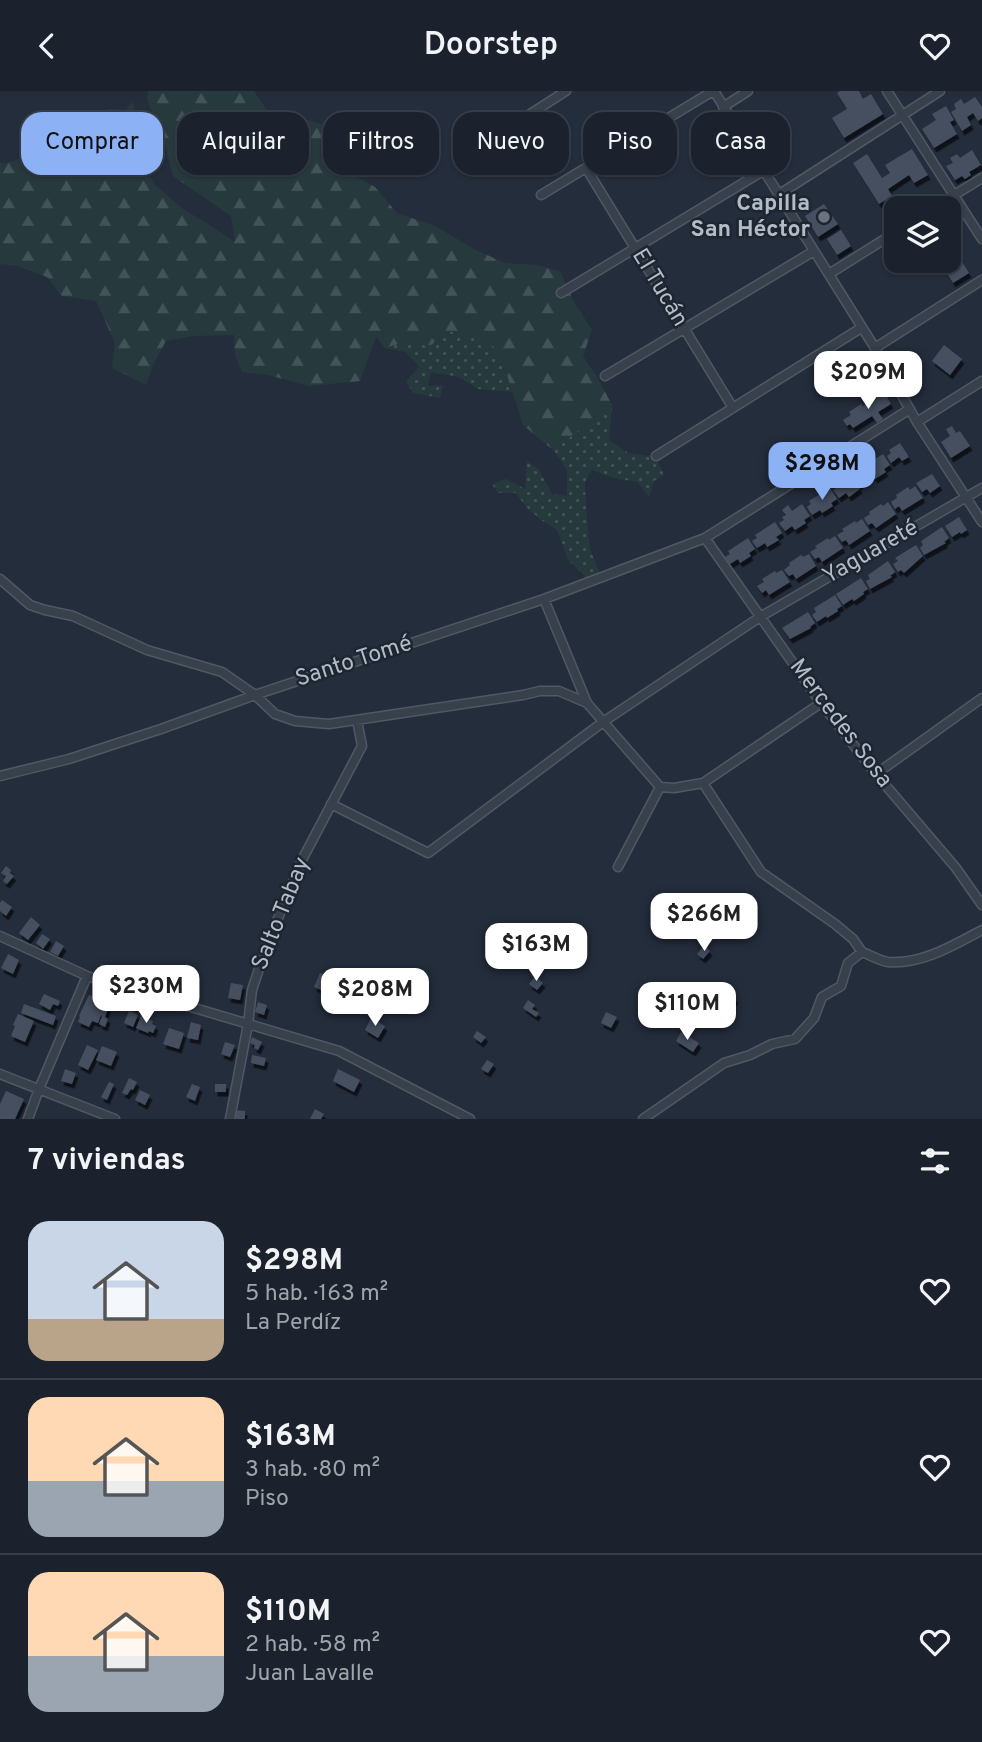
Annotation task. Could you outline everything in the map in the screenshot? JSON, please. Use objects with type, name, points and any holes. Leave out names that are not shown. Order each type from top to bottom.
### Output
[{"type":"street","points":[[533,112],[566,91]]},
{"type":"street","points":[[677,113],[713,91],[726,112]]},
{"type":"street","points":[[723,107],[748,91]]},
{"type":"street","points":[[887,91],[982,239]]},
{"type":"street","points":[[778,195],[940,91]]},
{"type":"street","points":[[541,195],[583,170]]},
{"type":"street","name":"El Tucán","points":[[590,175],[733,408]]},
{"type":"street","points":[[561,293],[756,175]]},
{"type":"street","points":[[766,175],[875,348],[917,422],[982,522]]},
{"type":"street","points":[[954,195],[982,178]]},
{"type":"street","points":[[829,274],[884,240]]},
{"type":"street","points":[[606,376],[814,251]]},
{"type":"street","points":[[875,348],[982,280]]},
{"type":"street","points":[[656,456],[861,327]]},
{"type":"street","points":[[917,422],[982,381]]},
{"type":"street","name":"Santo Tomé","points":[[0,776],[69,759],[161,729],[544,599],[705,537],[909,409]]},
{"type":"street","name":"Yaguareté","points":[[331,804],[428,853],[603,722],[760,617],[982,488]]},
{"type":"street","name":"Mercedes Sosa","points":[[705,537],[821,703],[876,774],[956,868],[982,905]]},
{"type":"street","points":[[0,579],[30,605],[73,616],[147,650],[222,672],[255,695],[275,714],[295,722],[329,724],[540,691],[559,691],[587,703]]},
{"type":"street","points":[[544,599],[587,703],[660,786],[674,788],[704,783],[821,703]]},
{"type":"street","points":[[876,774],[982,698]]},
{"type":"street","name":"Salto Tabay","points":[[230,1119],[248,1024],[251,990],[302,860],[362,746],[357,720]]},
{"type":"street","points":[[704,783],[761,872],[835,924],[853,939],[862,952],[886,962],[912,962],[982,930]]},
{"type":"street","points":[[618,867],[660,786]]},
{"type":"street","points":[[0,936],[86,976],[339,1051],[470,1119]]},
{"type":"street","points":[[643,1119],[724,1063],[750,1055],[772,1044],[795,1039],[814,1018],[822,997],[841,986],[848,963],[862,952]]},
{"type":"street","points":[[28,1119],[86,976]]},
{"type":"street","points":[[0,1073],[115,1119]]},
{"type":"green space","points":[[148,91],[254,91],[266,109],[277,112],[177,112],[177,175],[309,175],[309,121],[322,124],[320,157],[323,159],[323,175],[353,175],[375,187],[397,213],[435,226],[474,249],[505,263],[536,265],[560,271],[574,302],[592,330],[583,356],[612,405],[553,450],[523,425],[508,378],[492,344],[449,331],[431,345],[404,342],[385,348],[376,337],[360,381],[309,386],[268,375],[242,372],[235,355],[234,335],[193,336],[166,341],[146,385],[112,368],[115,343],[96,301],[62,296],[47,277],[17,266],[0,264],[0,162],[3,164],[21,158],[21,175],[149,175],[155,185],[183,209],[235,242],[231,216],[173,176],[163,138],[163,112],[152,112],[147,100]]},
{"type":"green space","points":[[132,102],[135,112],[101,112],[109,109],[126,110]]},
{"type":"green space","points":[[449,331],[492,343],[513,392],[478,389],[459,377],[431,372],[428,386],[443,385],[440,398],[413,393],[406,381],[419,367],[406,352],[385,348],[404,342],[431,345]]},
{"type":"green space","points":[[612,405],[609,440],[628,453],[656,457],[664,475],[654,481],[649,497],[637,482],[591,470],[585,483],[586,508],[590,549],[599,571],[590,581],[568,560],[557,530],[526,507],[516,493],[498,493],[492,484],[506,479],[525,489],[527,461],[539,470],[552,494],[567,496],[567,470],[553,450]]},
{"type":"building","points":[[859,91],[863,99],[871,94],[883,114],[844,138],[832,118],[847,109],[837,93]]},
{"type":"building","points":[[975,97],[982,107],[982,118],[978,121],[973,113],[967,117],[971,125],[962,131],[951,112],[956,109],[954,104],[961,99],[964,104]]},
{"type":"building","points":[[946,106],[954,120],[950,122],[957,134],[934,148],[922,129],[936,120],[932,114]]},
{"type":"building","points":[[912,149],[928,175],[914,183],[909,175],[888,189],[892,196],[884,196],[884,201],[879,204],[853,163],[867,154],[882,178],[890,173],[885,165]]},
{"type":"building","points":[[972,150],[981,165],[969,172],[971,175],[965,179],[962,176],[955,180],[946,166],[953,163],[950,158],[957,154],[960,158]]},
{"type":"building","points":[[824,204],[838,224],[818,237],[805,216]]},
{"type":"building","points":[[841,230],[851,246],[837,255],[827,239]]},
{"type":"building","points":[[961,260],[969,273],[953,283],[947,273],[961,273]]},
{"type":"building","points":[[944,345],[962,359],[950,375],[932,361]]},
{"type":"building","points":[[883,390],[891,404],[878,412],[883,419],[877,423],[872,416],[853,428],[850,424],[847,426],[843,420],[851,415],[849,412],[877,397],[875,395]]},
{"type":"building","points":[[952,426],[956,433],[960,431],[970,446],[951,458],[941,442],[950,436],[946,429]]},
{"type":"building","points":[[900,443],[909,457],[902,461],[899,457],[891,463],[887,456],[891,453],[889,450]]},
{"type":"building","points":[[883,454],[890,465],[884,469],[886,472],[875,479],[873,476],[865,481],[860,473],[864,470],[862,467]]},
{"type":"building","points":[[853,466],[864,482],[858,486],[860,489],[849,497],[846,493],[839,498],[833,490],[838,487],[836,484],[845,478],[842,473]]},
{"type":"building","points":[[932,474],[940,486],[930,493],[927,489],[922,492],[916,483]]},
{"type":"building","points":[[915,486],[923,498],[902,511],[899,506],[895,509],[891,502],[897,498],[896,495]]},
{"type":"building","points":[[830,488],[837,499],[831,503],[833,506],[822,513],[820,510],[812,515],[807,507],[811,504],[809,501]]},
{"type":"building","points":[[888,502],[896,514],[876,528],[872,523],[868,525],[864,518],[869,512]]},
{"type":"building","points":[[802,504],[810,516],[804,520],[806,523],[795,530],[792,526],[785,531],[779,523],[786,515],[782,510],[788,505],[792,511]]},
{"type":"building","points":[[959,517],[967,530],[952,537],[945,526]]},
{"type":"building","points":[[862,519],[870,531],[849,545],[846,540],[842,542],[837,535],[844,531],[842,529]]},
{"type":"building","points":[[775,522],[782,533],[776,537],[779,540],[767,547],[765,543],[757,548],[752,541],[757,538],[755,535]]},
{"type":"building","points":[[942,527],[949,538],[944,542],[946,543],[924,555],[920,548],[923,545],[921,541]]},
{"type":"building","points":[[835,536],[843,548],[822,562],[819,557],[815,559],[810,552],[817,548],[815,546]]},
{"type":"building","points":[[748,538],[755,549],[749,553],[751,556],[740,563],[738,559],[730,564],[725,557],[730,554],[728,551]]},
{"type":"building","points":[[916,545],[923,556],[904,573],[901,570],[898,572],[893,564],[898,561],[895,558]]},
{"type":"building","points":[[809,554],[816,566],[796,579],[793,574],[789,576],[784,570],[789,563],[801,555],[803,557]]},
{"type":"building","points":[[888,561],[895,572],[890,576],[892,577],[870,589],[866,581],[870,579],[868,575]]},
{"type":"building","points":[[782,570],[790,582],[769,595],[766,590],[762,593],[757,586],[764,582],[762,579]]},
{"type":"building","points":[[861,578],[868,589],[854,601],[852,599],[843,605],[836,594]]},
{"type":"building","points":[[835,595],[842,606],[817,622],[812,615],[816,612],[814,608]]},
{"type":"building","points":[[808,612],[815,623],[790,639],[782,628]]},
{"type":"building","points":[[6,866],[14,876],[7,884],[3,881],[6,876],[1,873]]},
{"type":"building","points":[[2,900],[12,907],[6,916],[0,911]]},
{"type":"building","points":[[31,917],[40,925],[28,940],[19,933]]},
{"type":"building","points":[[42,934],[50,939],[43,949],[36,943]]},
{"type":"building","points":[[56,941],[64,946],[58,956],[50,952]]},
{"type":"building","points":[[704,946],[710,951],[703,959],[697,954]]},
{"type":"building","points":[[8,954],[19,960],[13,974],[1,968]]},
{"type":"building","points":[[101,964],[114,970],[108,982],[96,976]]},
{"type":"building","points":[[126,970],[137,975],[132,986],[121,980]]},
{"type":"building","points":[[320,973],[331,977],[326,992],[314,987]]},
{"type":"building","points":[[535,976],[543,983],[537,990],[529,984]]},
{"type":"building","points":[[167,978],[182,985],[176,1000],[160,994]]},
{"type":"building","points":[[148,979],[160,983],[157,993],[145,990]]},
{"type":"building","points":[[231,983],[243,985],[240,1000],[228,998]]},
{"type":"building","points":[[728,992],[736,999],[727,1009],[719,1002]]},
{"type":"building","points":[[44,994],[60,1001],[58,1006],[53,1004],[50,1010],[39,1004]]},
{"type":"building","points":[[89,995],[110,1003],[105,1027],[99,1024],[101,1015],[98,1023],[92,1021],[89,1027],[78,1022]]},
{"type":"building","points":[[528,1000],[535,1005],[532,1009],[539,1013],[536,1017],[523,1008]]},
{"type":"building","points":[[258,1002],[267,1005],[264,1015],[255,1012]]},
{"type":"building","points":[[24,1004],[56,1016],[53,1025],[21,1013]]},
{"type":"building","points":[[129,1011],[138,1015],[133,1027],[124,1023]]},
{"type":"building","points":[[606,1012],[617,1017],[611,1028],[601,1023]]},
{"type":"building","points":[[18,1014],[34,1021],[25,1042],[11,1036]]},
{"type":"building","points":[[141,1016],[153,1021],[152,1024],[156,1026],[153,1033],[136,1028]]},
{"type":"building","points":[[371,1018],[385,1026],[378,1038],[365,1030]]},
{"type":"building","points":[[191,1022],[201,1025],[198,1040],[187,1038]]},
{"type":"building","points":[[169,1028],[184,1033],[179,1049],[163,1044]]},
{"type":"building","points":[[477,1031],[486,1037],[481,1043],[473,1037]]},
{"type":"building","points":[[681,1032],[699,1043],[693,1052],[676,1041]]},
{"type":"building","points":[[252,1037],[262,1042],[258,1050],[250,1043]]},
{"type":"building","points":[[225,1042],[235,1045],[230,1057],[221,1054]]},
{"type":"building","points":[[87,1045],[98,1050],[88,1070],[78,1065]]},
{"type":"building","points":[[102,1046],[117,1052],[111,1066],[96,1060]]},
{"type":"building","points":[[252,1055],[266,1058],[264,1066],[251,1063]]},
{"type":"building","points":[[487,1060],[494,1064],[488,1073],[481,1069]]},
{"type":"building","points":[[65,1069],[76,1073],[72,1084],[61,1081]]},
{"type":"building","points":[[338,1069],[360,1080],[354,1092],[333,1081]]},
{"type":"building","points":[[129,1078],[137,1082],[127,1095],[122,1093]]},
{"type":"building","points":[[109,1082],[114,1084],[107,1100],[101,1097]]},
{"type":"building","points":[[192,1084],[200,1087],[195,1101],[186,1097]]},
{"type":"building","points":[[215,1084],[226,1084],[226,1092],[215,1092]]},
{"type":"building","points":[[140,1090],[150,1095],[145,1105],[135,1100]]},
{"type":"building","points":[[6,1091],[24,1099],[15,1119],[0,1119],[0,1104]]},
{"type":"building","points":[[315,1109],[324,1114],[321,1119],[310,1119]]},
{"type":"building","points":[[233,1110],[245,1111],[245,1119],[233,1119]]},
{"type":"place","name":"Capilla San Héctor","points":[[824,217]]}]
